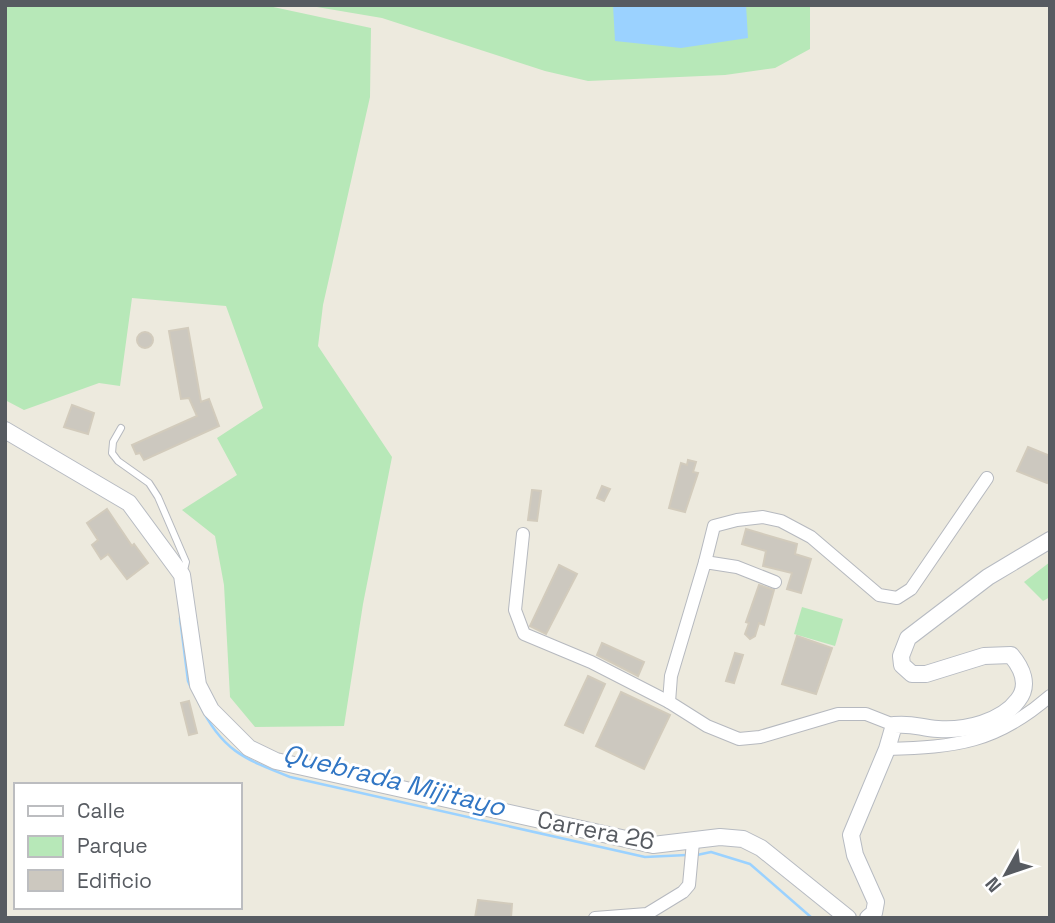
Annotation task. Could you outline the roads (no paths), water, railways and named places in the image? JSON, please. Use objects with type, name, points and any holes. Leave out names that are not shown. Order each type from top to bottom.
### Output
[{"type":"street","name":"Carrera 26","points":[[5,430],[130,503],[182,575],[198,685],[211,710],[249,748],[276,761],[653,845],[720,837],[743,839],[761,848],[848,918]]},
{"type":"street","points":[[669,702],[671,676],[714,526],[763,517],[781,521],[811,537],[878,595],[897,598],[911,589],[987,478]]},
{"type":"street","points":[[523,534],[515,610],[524,634],[592,662],[669,702],[707,726],[739,739],[760,737],[838,714],[866,714],[894,725],[911,723],[939,729],[986,723],[1012,709],[1023,694],[1024,677],[1011,655],[984,656],[926,674],[912,674],[902,664],[901,656],[908,638],[988,577],[1050,540]]},
{"type":"street","points":[[705,562],[737,567],[775,582]]},
{"type":"street","points":[[887,749],[966,743],[1005,729],[1050,696]]},
{"type":"street","points":[[868,918],[874,913],[876,902],[855,855],[851,835],[887,749],[894,725]]},
{"type":"street","points":[[595,918],[647,914],[683,892],[689,885],[693,842]]},
{"type":"lane","points":[[121,428],[113,442],[112,453],[118,461],[149,483],[158,497],[186,562],[182,575]]},
{"type":"water","points":[[613,5],[746,5],[748,38],[681,48],[615,41]]},
{"type":"waterway","name":"Quebrada Mijitayo","points":[[180,618],[191,688]]},
{"type":"waterway","name":"Quebrada Mijitayo","points":[[199,703],[216,732],[236,751],[290,777],[645,857],[687,855]]},
{"type":"waterway","name":"Quebrada Mijitayo","points":[[697,855],[711,852],[750,864],[812,918]]}]
